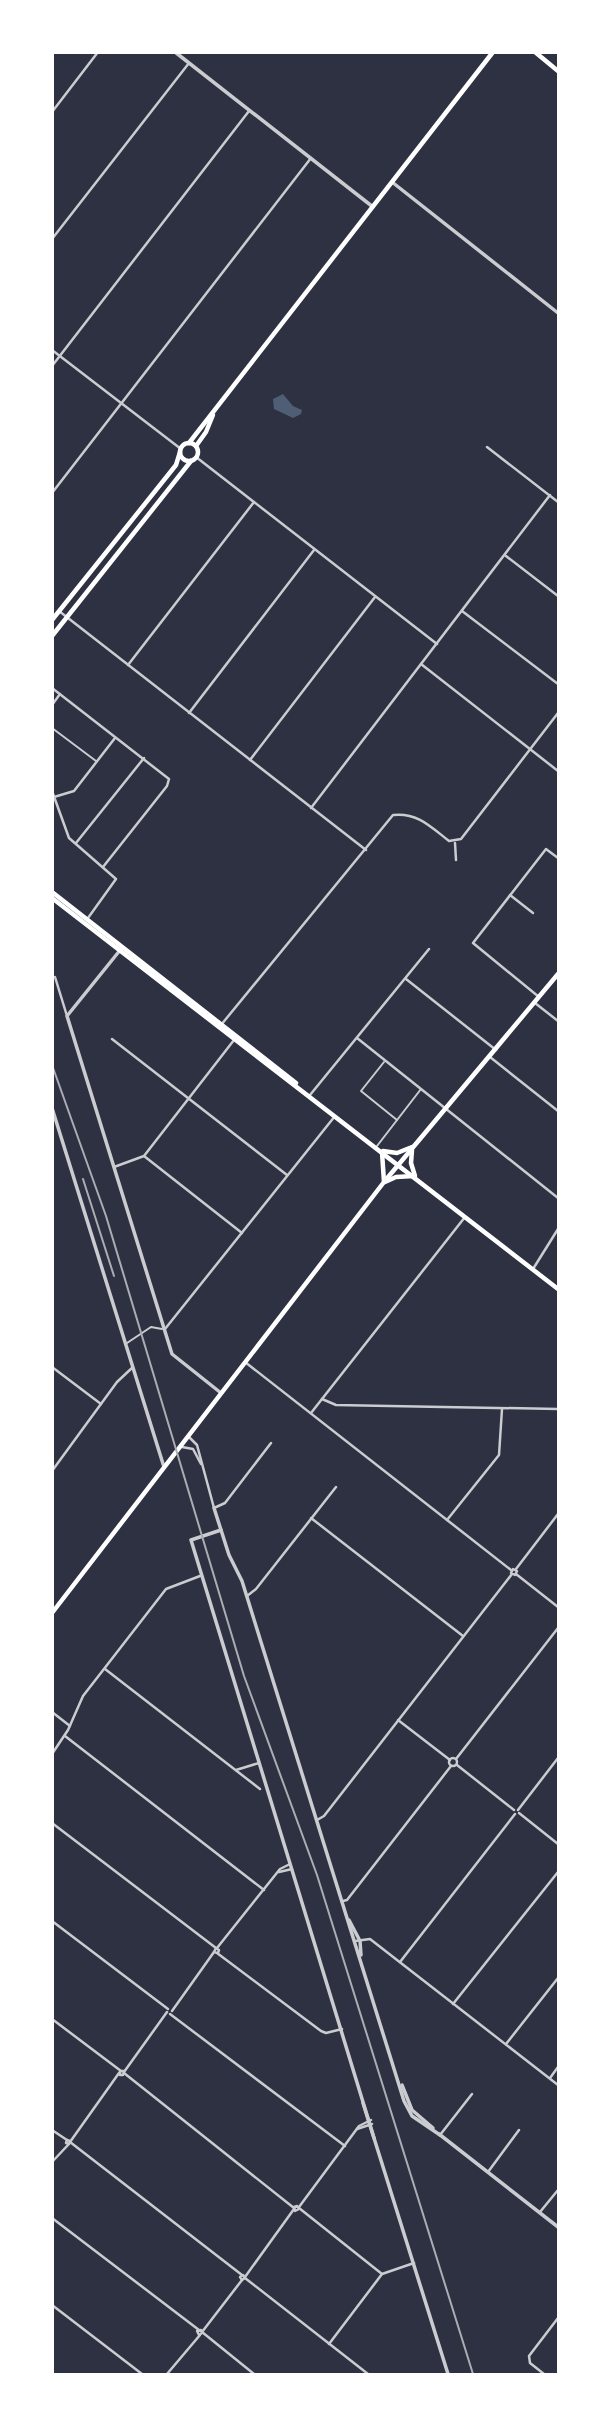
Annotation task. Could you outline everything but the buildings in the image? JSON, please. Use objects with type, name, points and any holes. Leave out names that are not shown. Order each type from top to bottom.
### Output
[{"type":"main road","points":[[52,620],[176,465],[181,451],[213,414],[493,52]]},
{"type":"main road","points":[[535,52],[558,71]]},
{"type":"main road","points":[[52,636],[193,459],[195,446],[206,432],[213,414]]},
{"type":"main road","points":[[189,443],[195,446]]},
{"type":"main road","points":[[181,451],[185,460],[193,459]]},
{"type":"main road","points":[[117,537],[124,543]]},
{"type":"main road","points":[[52,892],[121,949]]},
{"type":"main road","points":[[52,898],[382,1150],[558,1289]]},
{"type":"main road","points":[[52,1611],[384,1182],[558,974]]},
{"type":"main road","points":[[382,1150],[397,1153],[413,1147]]},
{"type":"main road","points":[[413,1147],[411,1163],[415,1176]]},
{"type":"main road","points":[[382,1150],[384,1182]]},
{"type":"main road","points":[[384,1182],[396,1177],[415,1176]]},
{"type":"street","points":[[52,112],[98,52]]},
{"type":"street","points":[[175,52],[373,207]]},
{"type":"street","points":[[52,239],[189,63]]},
{"type":"street","points":[[52,366],[250,111]]},
{"type":"street","points":[[52,493],[312,158]]},
{"type":"street","points":[[392,182],[558,313]]},
{"type":"street","points":[[52,351],[181,451]]},
{"type":"street","points":[[487,447],[558,502]]},
{"type":"street","points":[[193,459],[254,502],[437,644]]},
{"type":"street","points":[[311,808],[550,495]]},
{"type":"street","points":[[128,665],[254,502]]},
{"type":"street","points":[[189,713],[314,550]]},
{"type":"street","points":[[505,555],[558,596]]},
{"type":"street","points":[[250,760],[376,597]]},
{"type":"street","points":[[59,611],[366,850]]},
{"type":"street","points":[[462,611],[558,684]]},
{"type":"street","points":[[421,664],[558,771]]},
{"type":"street","points":[[52,688],[167,776],[169,782],[103,867]]},
{"type":"street","points":[[52,705],[61,694]]},
{"type":"street","points":[[456,860],[455,842],[558,713]]},
{"type":"street","points":[[52,728],[96,762]]},
{"type":"street","points":[[54,797],[74,791],[116,737]]},
{"type":"street","points":[[75,845],[144,758]]},
{"type":"street","points":[[52,791],[69,838],[115,876],[116,882],[86,919]]},
{"type":"street","points":[[221,1026],[393,815],[407,813],[420,818],[449,841],[455,842]]},
{"type":"street","points":[[540,997],[473,943],[546,849],[558,859]]},
{"type":"street","points":[[510,895],[533,913]]},
{"type":"street","points":[[67,1016],[121,949]]},
{"type":"street","points":[[310,1095],[429,949]]},
{"type":"street","points":[[55,977],[176,1358],[221,1393]]},
{"type":"street","points":[[406,979],[496,1050]]},
{"type":"street","points":[[535,1003],[558,1021]]},
{"type":"street","points":[[114,1167],[144,1156],[235,1038]]},
{"type":"street","points":[[357,1038],[558,1198]]},
{"type":"street","points":[[112,1039],[287,1175]]},
{"type":"street","points":[[490,1057],[558,1111]]},
{"type":"street","points":[[385,1060],[361,1091],[397,1121]]},
{"type":"street","points":[[376,1146],[421,1089]]},
{"type":"street","points":[[52,1108],[164,1467]]},
{"type":"street","points":[[165,1330],[335,1115]]},
{"type":"street","points":[[144,1156],[242,1233]]},
{"type":"street","points":[[311,1413],[466,1216]]},
{"type":"street","points":[[533,1269],[558,1229]]},
{"type":"street","points":[[126,1344],[150,1327],[165,1330]]},
{"type":"street","points":[[245,1362],[558,1606]]},
{"type":"street","points":[[52,1367],[101,1404]]},
{"type":"street","points":[[52,1471],[117,1381],[133,1367]]},
{"type":"street","points":[[322,1399],[336,1405],[558,1409]]},
{"type":"street","points":[[447,1520],[499,1455],[502,1408]]},
{"type":"street","points":[[188,1436],[197,1445],[221,1530],[247,1596],[342,1901],[357,1940],[397,2076],[411,2112],[558,2227]]},
{"type":"street","points":[[214,1508],[225,1503],[271,1443]]},
{"type":"street","points":[[177,1449],[190,1447],[201,1464]]},
{"type":"street","points":[[247,1596],[256,1589],[335,1487]]},
{"type":"street","points":[[317,1820],[324,1816],[558,1514]]},
{"type":"street","points":[[311,1518],[463,1636]]},
{"type":"street","points":[[221,1530],[191,1540],[448,2375]]},
{"type":"street","points":[[52,1754],[70,1726],[81,1699],[166,1588],[202,1576]]},
{"type":"street","points":[[450,1760],[456,1759],[558,1628]]},
{"type":"street","points":[[105,1668],[260,1789]]},
{"type":"street","points":[[52,1712],[70,1726]]},
{"type":"street","points":[[398,1720],[450,1760],[451,1766]]},
{"type":"street","points":[[65,1735],[264,1890]]},
{"type":"street","points":[[400,1962],[558,1758]]},
{"type":"street","points":[[456,1759],[457,1765],[558,1844]]},
{"type":"street","points":[[235,1770],[259,1763]]},
{"type":"street","points":[[342,1901],[346,1900],[451,1766],[457,1765]]},
{"type":"street","points":[[52,1824],[321,2031],[326,2033],[342,2029]]},
{"type":"street","points":[[52,2162],[276,1874],[291,1866]]},
{"type":"street","points":[[453,2004],[558,1872]]},
{"type":"street","points":[[52,1921],[343,2147]]},
{"type":"street","points":[[357,1940],[369,1938],[558,2085]]},
{"type":"street","points":[[506,2045],[558,1979]]},
{"type":"street","points":[[52,2019],[382,2274]]},
{"type":"street","points":[[550,2078],[558,2067]]},
{"type":"street","points":[[440,2135],[472,2094]]},
{"type":"street","points":[[167,2375],[343,2147],[358,2129],[370,2122]]},
{"type":"street","points":[[488,2172],[519,2130]]},
{"type":"street","points":[[54,2132],[368,2375]]},
{"type":"street","points":[[540,2213],[558,2190]]},
{"type":"street","points":[[52,2218],[254,2375]]},
{"type":"street","points":[[328,2344],[382,2274],[414,2263]]},
{"type":"street","points":[[52,2305],[142,2375]]},
{"type":"street","points":[[544,2375],[528,2360],[558,2318]]},
{"type":"water","points":[[283,394],[293,406],[302,410],[301,414],[293,418],[274,409],[273,399]]},
{"type":"railway","points":[[52,1065],[106,1216],[244,1676],[317,1875],[473,2374]]},
{"type":"railway","points":[[83,1179],[114,1276]]}]
